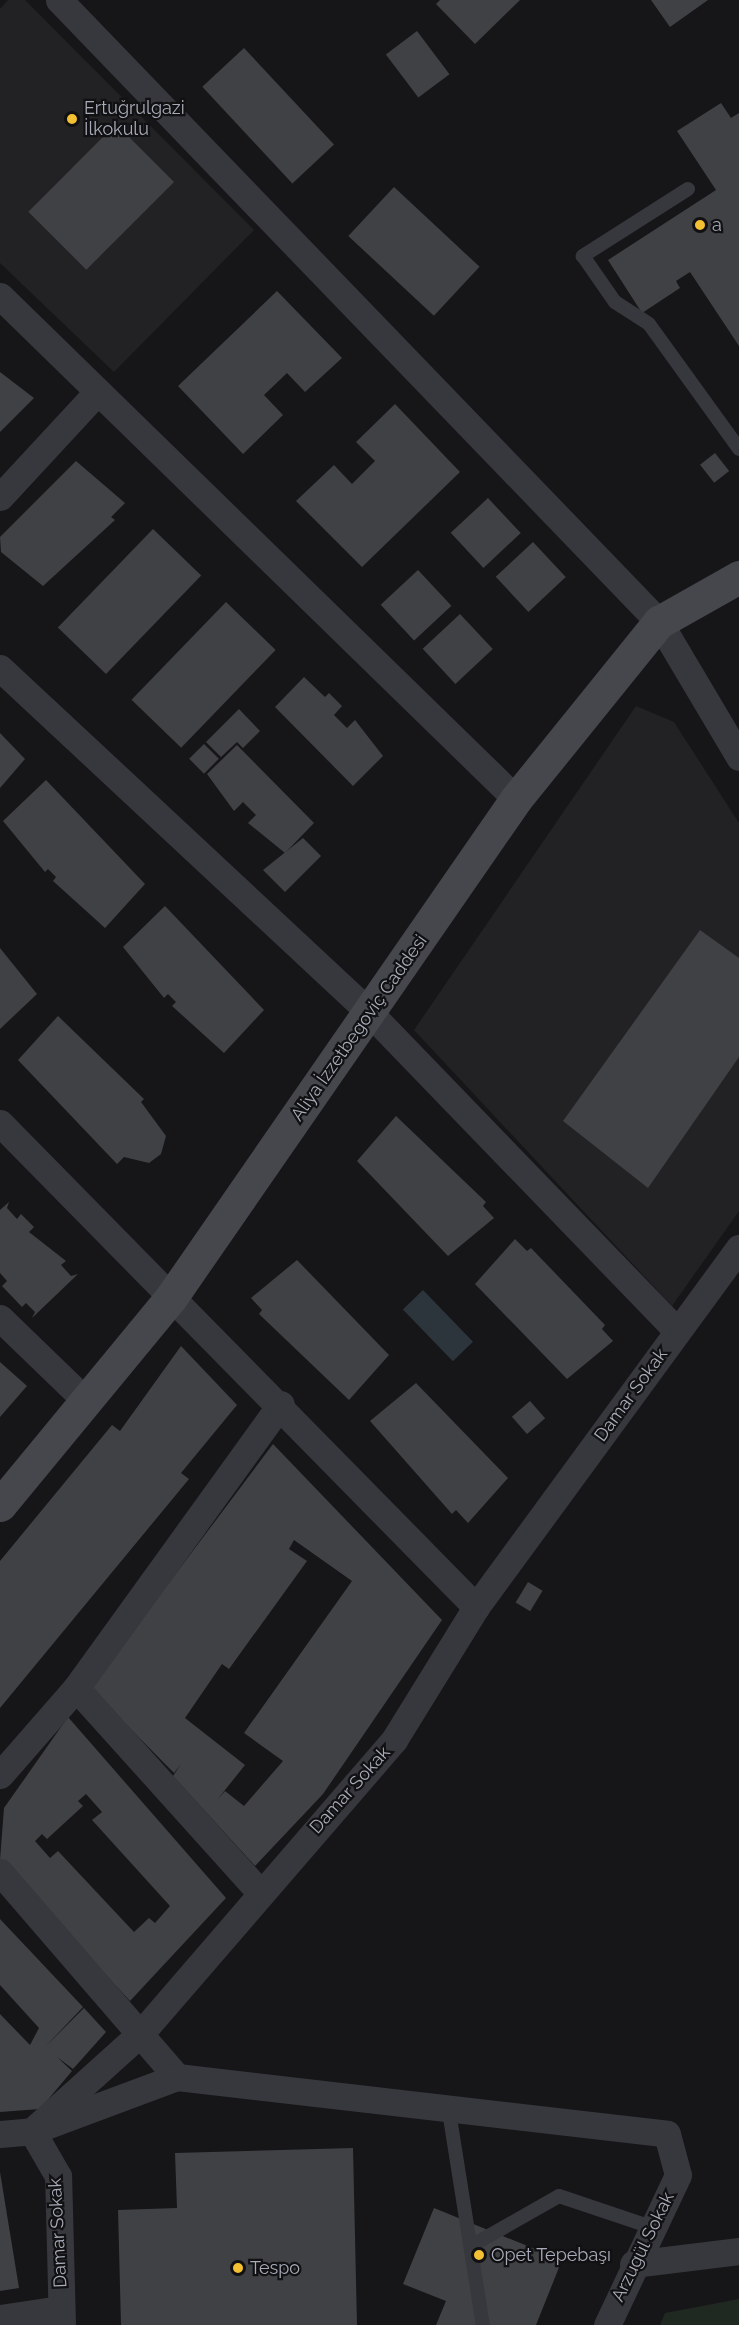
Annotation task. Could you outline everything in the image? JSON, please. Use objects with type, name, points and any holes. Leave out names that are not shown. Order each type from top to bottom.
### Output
[{"type":"street","points":[[59,0],[659,622],[739,757]]},
{"type":"street","points":[[0,296],[516,799]]},
{"type":"street","points":[[0,497],[98,391]]},
{"type":"street","name":"Aliya İzzetbegoviç Caddesi","points":[[0,1505],[170,1299],[516,799],[659,622],[739,577]]},
{"type":"street","points":[[0,668],[370,1013],[677,1332]]},
{"type":"street","points":[[0,1124],[170,1299],[281,1404],[476,1607]]},
{"type":"street","name":"Damar Sokak","points":[[62,2317],[58,2176],[32,2131],[142,2032],[259,1891],[394,1740],[476,1607],[739,1248]]},
{"type":"street","points":[[0,1318],[86,1401]]},
{"type":"street","points":[[0,1774],[76,1688],[281,1404]]},
{"type":"street","points":[[76,1688],[259,1891]]},
{"type":"street","points":[[0,1872],[142,2032],[177,2077]]},
{"type":"street","points":[[0,2133],[32,2131],[177,2077],[448,2104]]},
{"type":"street","name":"Arzugül Sokak","points":[[448,2104],[667,2134],[678,2175],[633,2264],[607,2325]]},
{"type":"street","points":[[633,2264],[739,2251]]},
{"type":"street","points":[[0,2318],[62,2317]]},
{"type":"lane","points":[[688,189],[584,256],[615,302],[650,324],[739,449]]},
{"type":"lane","points":[[448,2104],[483,2325]]},
{"type":"lane","points":[[471,2246],[560,2196],[651,2227]]},
{"type":"shaded area","name":"Ertuğrulgazi İlkokulu","points":[[8,0],[25,0],[254,230],[114,372],[0,263],[0,9]]},
{"type":"shaded area","points":[[636,706],[674,722],[739,823],[739,1211],[672,1306],[414,1030]]},
{"type":"shaded area","points":[[423,1290],[473,1342],[453,1361],[403,1309]]},
{"type":"shaded area","points":[[739,2299],[739,2325],[660,2325],[665,2313]]},
{"type":"building","points":[[440,0],[520,0],[475,44],[436,4]]},
{"type":"building","points":[[651,0],[708,0],[670,27]]},
{"type":"building","points":[[417,31],[449,74],[418,98],[386,54]]},
{"type":"building","points":[[244,48],[334,145],[292,183],[202,87]]},
{"type":"building","name":"a","points":[[721,103],[731,118],[739,113],[739,346],[690,272],[676,281],[680,288],[642,313],[608,260],[716,190],[677,131]]},
{"type":"building","points":[[116,124],[174,182],[86,270],[28,212]]},
{"type":"building","points":[[394,187],[480,267],[434,316],[348,236]]},
{"type":"building","points":[[277,291],[342,358],[305,392],[287,373],[264,395],[283,415],[243,454],[178,386]]},
{"type":"building","points":[[0,372],[34,398],[0,432]]},
{"type":"building","points":[[395,404],[460,472],[362,567],[296,501],[334,465],[352,484],[375,461],[356,442]]},
{"type":"building","points":[[715,453],[729,471],[714,483],[700,465]]},
{"type":"building","points":[[76,461],[125,503],[111,517],[115,520],[43,586],[1,552],[0,537]]},
{"type":"building","points":[[488,498],[521,533],[483,568],[451,533]]},
{"type":"building","points":[[153,529],[201,576],[106,674],[58,628]]},
{"type":"building","points":[[533,542],[566,577],[528,612],[496,577]]},
{"type":"building","points":[[418,570],[451,606],[414,641],[381,605]]},
{"type":"building","points":[[226,602],[276,650],[181,748],[132,700]]},
{"type":"building","points":[[460,614],[493,649],[455,684],[423,649]]},
{"type":"building","points":[[304,677],[325,697],[329,693],[342,706],[334,715],[347,728],[355,720],[383,756],[353,786],[275,707]]},
{"type":"building","points":[[239,709],[260,731],[243,748],[237,742],[221,757],[206,742]]},
{"type":"building","points":[[0,733],[25,759],[0,788]]},
{"type":"building","points":[[204,744],[219,759],[204,774],[189,759]]},
{"type":"building","points":[[237,745],[314,823],[285,853],[248,823],[256,815],[243,802],[234,811],[207,774]]},
{"type":"building","points":[[46,780],[145,884],[105,928],[53,881],[56,877],[48,869],[45,872],[3,821]]},
{"type":"building","points":[[303,838],[321,856],[285,892],[263,870]]},
{"type":"building","points":[[165,906],[264,1010],[224,1053],[172,1006],[176,1002],[168,994],[164,998],[123,947]]},
{"type":"building","points":[[700,930],[739,958],[739,1057],[648,1188],[563,1121]]},
{"type":"building","points":[[0,948],[37,994],[0,1029]]},
{"type":"building","points":[[58,1016],[144,1099],[141,1102],[166,1136],[161,1154],[149,1163],[124,1157],[117,1164],[18,1060]]},
{"type":"building","points":[[396,1116],[486,1202],[483,1206],[494,1218],[448,1256],[357,1161]]},
{"type":"building","points":[[9,1202],[7,1208],[17,1219],[21,1214],[34,1227],[29,1232],[66,1261],[61,1265],[71,1276],[78,1274],[32,1318],[35,1312],[26,1303],[22,1307],[2,1286],[7,1281],[0,1273],[0,1210]]},
{"type":"building","points":[[515,1239],[527,1251],[531,1248],[605,1325],[602,1329],[613,1341],[567,1379],[475,1284]]},
{"type":"building","points":[[297,1260],[389,1355],[349,1400],[259,1314],[262,1310],[251,1298]]},
{"type":"building","points":[[181,1346],[237,1405],[181,1473],[189,1479],[0,1708],[0,1561],[112,1425],[120,1431]]},
{"type":"building","points":[[0,1362],[27,1386],[0,1417]]},
{"type":"building","points":[[416,1383],[508,1478],[468,1523],[456,1510],[452,1514],[370,1421]]},
{"type":"building","points":[[530,1401],[545,1418],[527,1434],[512,1417]]},
{"type":"building","points":[[273,1444],[442,1620],[323,1794],[255,1866],[173,1776],[181,1764],[174,1773],[90,1688]],"holes":[[[294,1540],[352,1581],[244,1733],[283,1761],[244,1806],[225,1791],[217,1800],[245,1765],[185,1718],[222,1664],[229,1669],[307,1561],[289,1549]]]},
{"type":"building","points":[[528,1582],[543,1591],[530,1611],[516,1603]]},
{"type":"building","points":[[68,1717],[226,1898],[130,2001],[0,1860],[4,1808]],"holes":[[[86,1794],[102,1812],[92,1820],[170,1906],[155,1923],[149,1918],[134,1932],[58,1851],[50,1858],[35,1841],[42,1834],[47,1839],[83,1806],[78,1801]]]},
{"type":"building","points":[[0,1919],[83,2007],[46,2046],[84,2008],[106,2032],[73,2069],[57,2057],[72,2071],[40,2109],[0,2112],[0,2014],[30,2045],[39,2028],[0,1985]]},
{"type":"building","name":"Tespo","points":[[353,2148],[357,2325],[121,2325],[118,2210],[177,2208],[175,2153]]},
{"type":"building","points":[[0,2172],[19,2288],[0,2291]]},
{"type":"building","points":[[434,2208],[562,2260],[536,2325],[436,2325],[446,2301],[403,2284]]},
{"type":"place","name":"Ertuğrulgazi İlkokulu","points":[[72,119]]},
{"type":"place","name":"a","points":[[700,225]]},
{"type":"place","name":"Opet Tepebaşı","points":[[479,2255]]},
{"type":"place","name":"Tespo","points":[[238,2268]]}]
